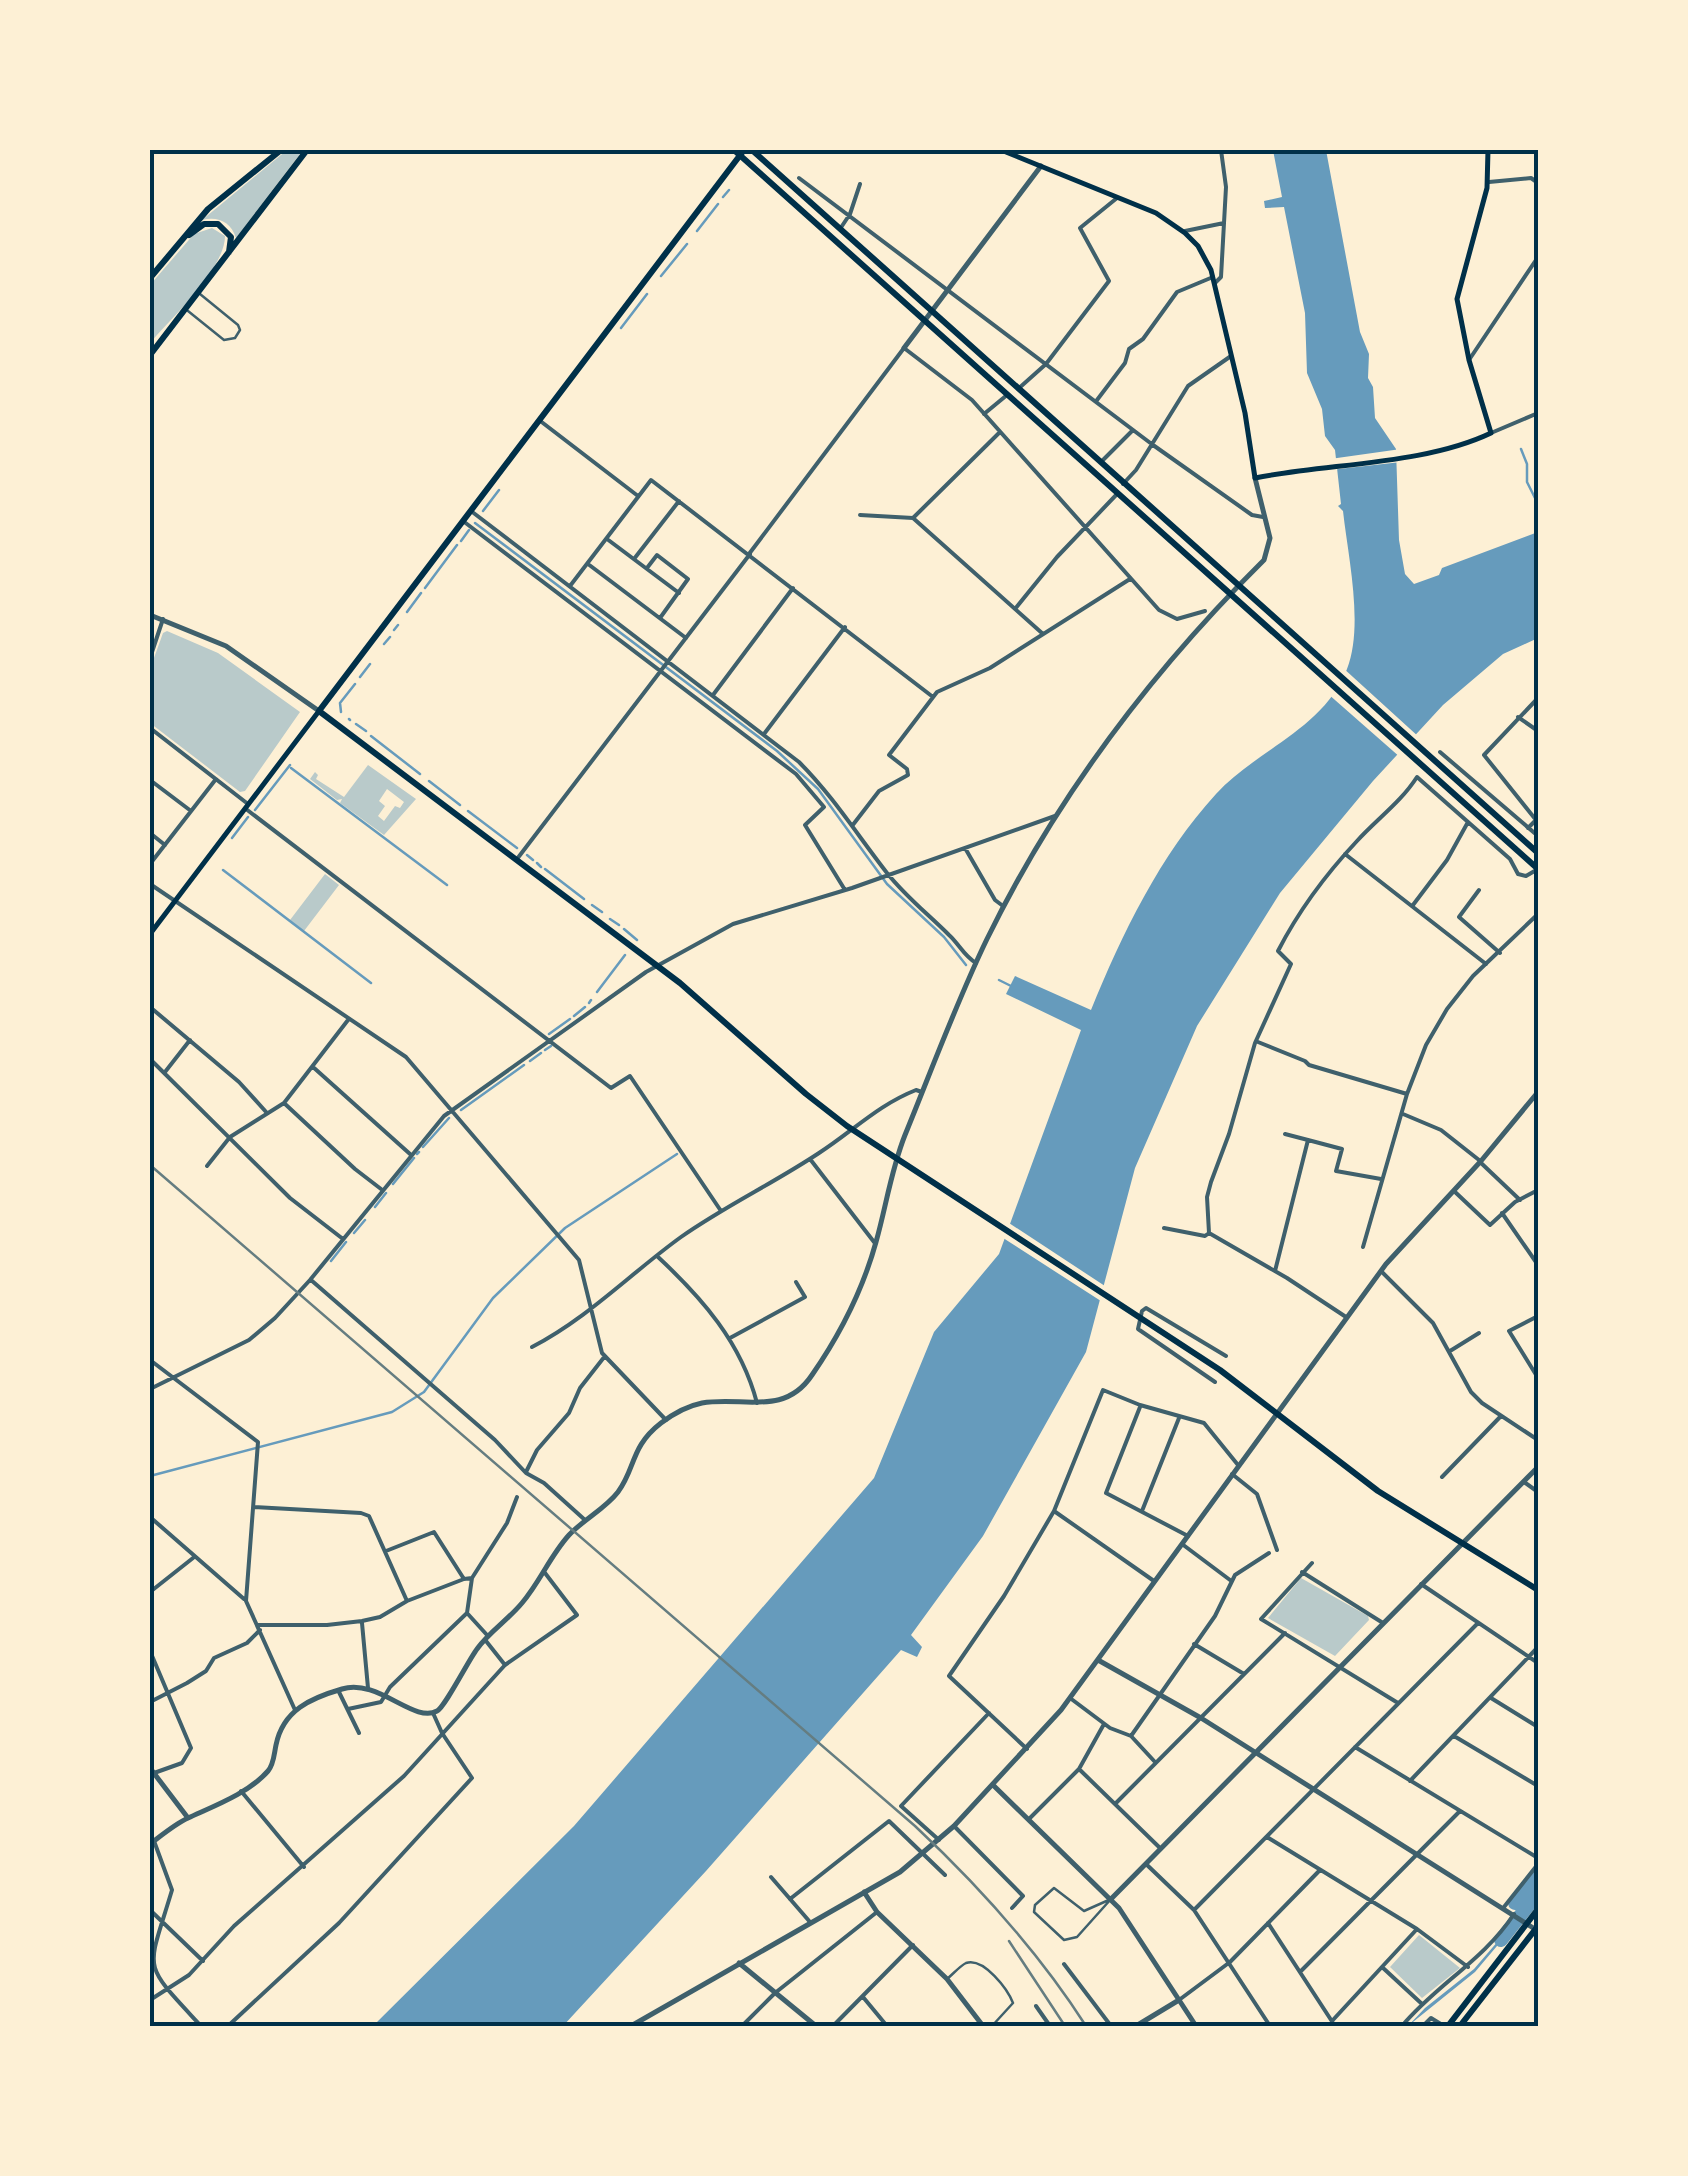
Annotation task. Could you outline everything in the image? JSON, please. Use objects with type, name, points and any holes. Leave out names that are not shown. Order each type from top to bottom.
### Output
[{"type":"main road","points":[[150,278],[208,209],[281,150]]},
{"type":"main road","points":[[150,352],[307,150]]},
{"type":"main road","points":[[1002,150],[1170,220],[1203,254],[1214,280],[1232,355],[1256,478],[1453,448],[1491,433],[1469,360],[1457,294],[1488,182],[1488,150]]},
{"type":"main road","points":[[743,151],[840,229],[1538,853]]},
{"type":"main road","points":[[743,151],[925,321],[1538,869]]},
{"type":"main road","points":[[150,934],[743,151]]},
{"type":"main road","points":[[166,257],[198,226],[214,223],[228,232],[228,255]]},
{"type":"main road","points":[[319,711],[657,965],[826,1110],[1188,1349],[1378,1491],[1538,1590]]},
{"type":"main road","points":[[1446,2026],[1519,1918],[1538,1909]]},
{"type":"main road","points":[[1460,2026],[1537,1929]]},
{"type":"street","points":[[1096,402],[1126,363],[1129,349],[1143,339],[1177,292],[1221,277],[1226,187],[1221,150]]},
{"type":"street","points":[[517,860],[1041,166]]},
{"type":"street","points":[[799,178],[1152,444],[1252,515],[1263,517]]},
{"type":"street","points":[[1488,182],[1531,178],[1538,183]]},
{"type":"street","points":[[840,229],[850,214],[860,184]]},
{"type":"street","points":[[1018,389],[1046,364],[1109,281],[1080,228],[1118,197]]},
{"type":"street","points":[[1184,232],[1224,223]]},
{"type":"street","points":[[1469,360],[1538,257]]},
{"type":"street","points":[[904,348],[972,400],[1159,610],[1172,618],[1205,611]]},
{"type":"street","points":[[1123,484],[1188,386],[1232,355]]},
{"type":"street","points":[[984,414],[1008,395]]},
{"type":"street","points":[[1491,433],[1538,413]]},
{"type":"street","points":[[539,420],[638,496]]},
{"type":"street","points":[[1100,463],[1134,430]]},
{"type":"street","points":[[913,518],[1000,432]]},
{"type":"street","points":[[201,2026],[165,1988],[152,1962],[172,1890],[152,1842],[270,1769],[281,1728],[295,1710],[338,1690],[352,1686],[368,1688],[420,1712],[433,1713],[444,1704],[486,1637],[525,1600],[558,1548],[620,1490],[639,1446],[666,1420],[680,1410],[708,1402],[781,1401],[804,1386],[837,1334],[876,1245],[897,1158],[976,963],[1004,906],[1055,816],[1135,700],[1268,552],[1270,538],[1256,478]]},
{"type":"street","points":[[570,586],[651,480],[933,696]]},
{"type":"street","points":[[1015,609],[1118,492]]},
{"type":"street","points":[[634,559],[679,501]]},
{"type":"street","points":[[471,511],[570,586],[814,792],[824,808],[805,824],[845,890]]},
{"type":"street","points":[[860,515],[913,518],[1043,634]]},
{"type":"street","points":[[463,520],[764,734],[823,786],[888,876],[976,963]]},
{"type":"street","points":[[607,538],[678,592]]},
{"type":"street","points":[[646,568],[658,555],[688,579],[660,618]]},
{"type":"street","points":[[588,564],[686,638]]},
{"type":"street","points":[[852,826],[879,791],[908,775],[907,769],[889,755],[937,692],[990,668],[1130,579]]},
{"type":"street","points":[[712,695],[793,588]]},
{"type":"street","points":[[150,615],[226,646],[319,711]]},
{"type":"street","points":[[150,658],[163,619]]},
{"type":"street","points":[[764,734],[845,627]]},
{"type":"street","points":[[1528,828],[1537,820],[1484,755],[1538,698]]},
{"type":"street","points":[[1518,716],[1538,731]]},
{"type":"street","points":[[150,728],[611,1088],[630,1076],[721,1211]]},
{"type":"street","points":[[1440,752],[1538,836]]},
{"type":"street","points":[[1209,1233],[1211,1182],[1258,1042],[1292,964],[1278,951],[1345,854],[1417,777],[1510,859],[1518,874],[1526,876],[1538,869]]},
{"type":"street","points":[[150,864],[216,779]]},
{"type":"street","points":[[150,780],[191,812]]},
{"type":"street","points":[[150,1388],[249,1340],[310,1280],[451,1110],[657,965],[734,924],[888,876],[1055,816]]},
{"type":"street","points":[[1413,905],[1468,822]]},
{"type":"street","points":[[150,833],[165,845]]},
{"type":"street","points":[[965,848],[994,900],[1004,906]]},
{"type":"street","points":[[1345,854],[1486,964]]},
{"type":"street","points":[[150,884],[406,1057],[579,1260],[604,1356],[666,1420]]},
{"type":"street","points":[[1480,890],[1459,916],[1500,952]]},
{"type":"street","points":[[1363,1247],[1407,1094],[1436,1026],[1486,964],[1538,914]]},
{"type":"street","points":[[150,1008],[239,1082],[266,1114]]},
{"type":"street","points":[[208,1166],[230,1138],[284,1102],[350,1019]]},
{"type":"street","points":[[164,1074],[190,1040]]},
{"type":"street","points":[[1258,1042],[1309,1065],[1407,1094]]},
{"type":"street","points":[[150,1060],[290,1198],[343,1238]]},
{"type":"street","points":[[313,1067],[412,1154]]},
{"type":"street","points":[[532,1347],[563,1331],[721,1211],[810,1159],[884,1104],[916,1090],[922,1092]]},
{"type":"street","points":[[631,2026],[864,1892],[924,1853],[994,1785],[1070,1698],[1381,1270],[1538,1092]]},
{"type":"street","points":[[284,1102],[382,1190]]},
{"type":"street","points":[[1403,1114],[1441,1130],[1520,1200]]},
{"type":"street","points":[[1285,1134],[1342,1150],[1336,1172],[1382,1179]]},
{"type":"street","points":[[1275,1270],[1308,1140]]},
{"type":"street","points":[[810,1159],[876,1245]]},
{"type":"street","points":[[1453,1190],[1490,1226],[1502,1213],[1538,1190]]},
{"type":"street","points":[[1502,1213],[1538,1265]]},
{"type":"street","points":[[1164,1228],[1205,1236],[1209,1233]]},
{"type":"street","points":[[1209,1233],[1275,1270],[1346,1318]]},
{"type":"street","points":[[658,1256],[707,1306],[730,1338],[758,1404]]},
{"type":"street","points":[[1381,1270],[1424,1312],[1471,1392],[1538,1440]]},
{"type":"street","points":[[310,1280],[495,1440],[526,1473],[544,1483],[585,1520]]},
{"type":"street","points":[[730,1338],[805,1297],[796,1282]]},
{"type":"street","points":[[1215,1382],[1138,1329],[1142,1312],[1146,1308],[1226,1356]]},
{"type":"street","points":[[1538,1316],[1508,1331],[1538,1378]]},
{"type":"street","points":[[1450,1351],[1479,1332]]},
{"type":"street","points":[[526,1473],[604,1356]]},
{"type":"street","points":[[150,1360],[258,1442],[246,1601]]},
{"type":"street","points":[[1027,1749],[949,1676],[1004,1596],[1054,1512],[1103,1390],[1204,1424],[1238,1465]]},
{"type":"street","points":[[1140,1405],[1106,1493],[1188,1536]]},
{"type":"street","points":[[1442,1476],[1484,1438],[1501,1416]]},
{"type":"street","points":[[1142,1511],[1179,1418]]},
{"type":"street","points":[[1111,1900],[1538,1467]]},
{"type":"street","points":[[1232,1474],[1256,1494],[1276,1550]]},
{"type":"street","points":[[1524,1482],[1538,1492]]},
{"type":"street","points":[[348,1709],[381,1702],[467,1613],[472,1578],[507,1523],[517,1498]]},
{"type":"street","points":[[253,1507],[361,1513],[372,1521],[407,1601]]},
{"type":"street","points":[[1054,1512],[1154,1581]]},
{"type":"street","points":[[150,1517],[246,1601],[295,1710]]},
{"type":"street","points":[[386,1550],[434,1532],[464,1578]]},
{"type":"street","points":[[1182,1544],[1232,1581]]},
{"type":"street","points":[[1132,1736],[1222,1604],[1232,1581],[1269,1553]]},
{"type":"street","points":[[150,1592],[194,1556]]},
{"type":"street","points":[[1312,1563],[1261,1619],[1398,1703]]},
{"type":"street","points":[[150,2000],[189,1974],[234,1926],[404,1776],[505,1665],[577,1614],[543,1571]]},
{"type":"street","points":[[1302,1572],[1383,1623]]},
{"type":"street","points":[[258,1627],[362,1621],[472,1578]]},
{"type":"street","points":[[1421,1584],[1538,1663]]},
{"type":"street","points":[[467,1613],[505,1665]]},
{"type":"street","points":[[362,1621],[368,1688]]},
{"type":"street","points":[[1194,1910],[1478,1622]]},
{"type":"street","points":[[150,1702],[206,1671],[214,1658],[247,1643],[258,1627]]},
{"type":"street","points":[[1115,1804],[1285,1634]]},
{"type":"street","points":[[1194,1644],[1244,1674]]},
{"type":"street","points":[[1410,1781],[1538,1647]]},
{"type":"street","points":[[150,1651],[184,1726],[191,1753],[182,1763],[152,1771],[188,1818]]},
{"type":"street","points":[[1098,1660],[1201,1718],[1537,1929]]},
{"type":"street","points":[[338,1690],[359,1733]]},
{"type":"street","points":[[1491,1697],[1538,1727]]},
{"type":"street","points":[[1070,1698],[1104,1724],[1132,1736],[1156,1763]]},
{"type":"street","points":[[228,2026],[339,1923],[472,1778],[433,1713]]},
{"type":"street","points":[[939,1840],[901,1806],[989,1714]]},
{"type":"street","points":[[1029,1819],[1079,1768],[1104,1724]]},
{"type":"street","points":[[1454,1736],[1538,1786]]},
{"type":"street","points":[[1355,1748],[1538,1861],[1504,1907]]},
{"type":"street","points":[[1079,1768],[1160,1848]]},
{"type":"street","points":[[994,1785],[1111,1900],[1196,2026]]},
{"type":"street","points":[[240,1791],[304,1867]]},
{"type":"street","points":[[1300,1972],[1460,1811]]},
{"type":"street","points":[[790,1899],[889,1820],[945,1876]]},
{"type":"street","points":[[954,1826],[1023,1896],[1012,1908]]},
{"type":"street","points":[[1267,1837],[1417,1929],[1468,1967]]},
{"type":"street","points":[[1146,1864],[1194,1910],[1270,2026]]},
{"type":"street","points":[[1136,2026],[1230,1962],[1320,1870]]},
{"type":"street","points":[[770,1877],[810,1922]]},
{"type":"street","points":[[864,1892],[876,1912],[947,1979],[983,2026]]},
{"type":"street","points":[[150,1910],[203,1961]]},
{"type":"street","points":[[742,2026],[775,1993],[876,1912]]},
{"type":"street","points":[[1402,2026],[1519,1918]]},
{"type":"street","points":[[1268,1923],[1333,2023],[1417,1929]]},
{"type":"street","points":[[833,2026],[912,1945]]},
{"type":"street","points":[[739,1963],[816,2026]]},
{"type":"street","points":[[1064,1964],[1112,2026]]},
{"type":"street","points":[[1382,1967],[1422,2004]]},
{"type":"street","points":[[862,1996],[887,2026]]},
{"type":"street","points":[[1036,2006],[1050,2026]]},
{"type":"street","points":[[1423,2026],[1431,2018],[1446,2026]]},
{"type":"lane","points":[[186,310],[224,340],[232,340],[238,334],[238,325],[199,293]]},
{"type":"lane","points":[[1054,1888],[1084,1911],[1111,1900],[1070,1941],[1060,1938],[1034,1912],[1034,1906],[1054,1888]]},
{"type":"lane","points":[[947,1979],[968,1963],[986,1968],[1014,2003],[992,2026]]},
{"type":"shaded area","points":[[287,150],[303,150],[236,238],[223,222],[202,220]]},
{"type":"shaded area","points":[[212,228],[225,236],[216,263],[150,343],[150,285],[194,234]]},
{"type":"shaded area","points":[[167,631],[218,653],[300,712],[245,791],[240,792],[150,723],[150,669]]},
{"type":"shaded area","points":[[368,765],[416,799],[384,835],[340,803],[342,799],[337,800],[310,779],[315,772],[316,779],[344,797]],"holes":[[[387,789],[404,802],[400,808],[395,806],[384,821],[378,816],[385,806],[379,801]]]},
{"type":"shaded area","points":[[325,874],[339,885],[304,931],[290,920]]},
{"type":"shaded area","points":[[1301,1578],[1368,1616],[1369,1620],[1335,1656],[1268,1618]]},
{"type":"shaded area","points":[[1419,1935],[1460,1968],[1422,1998],[1390,1967]]},
{"type":"water","points":[[1273,150],[1326,150],[1360,332],[1369,354],[1368,378],[1373,387],[1375,418],[1396,449],[1399,540],[1405,574],[1414,584],[1439,575],[1442,568],[1538,532],[1538,638],[1503,654],[1443,705],[1373,781],[1280,893],[1197,1026],[1135,1168],[1086,1352],[983,1536],[911,1635],[922,1647],[917,1657],[901,1650],[563,2026],[373,2026],[574,1826],[874,1478],[934,1332],[999,1254],[1081,1030],[1006,994],[1015,976],[1091,1010],[1144,896],[1177,843],[1232,778],[1322,708],[1347,669],[1355,612],[1343,511],[1338,506],[1341,504],[1335,450],[1325,436],[1322,409],[1307,373],[1305,313],[1284,207],[1265,208],[1264,201],[1282,197]]},
{"type":"water","points":[[1511,1926],[1475,1972],[1408,2026],[1474,1969]]},
{"type":"pier","points":[[1401,449],[1401,462],[1330,470],[1330,459]]},
{"type":"pier","points":[[1342,667],[1420,738],[1401,758],[1327,693]]},
{"type":"pier","points":[[1006,1221],[1108,1288],[1104,1303],[1000,1236]]},
{"type":"waterway","points":[[723,197],[729,190]]},
{"type":"waterway","points":[[697,231],[718,204]]},
{"type":"waterway","points":[[661,276],[687,244]]},
{"type":"waterway","points":[[621,328],[647,294]]},
{"type":"waterway","points":[[1521,449],[1527,464],[1527,482],[1538,504]]},
{"type":"waterway","points":[[483,511],[499,490]]},
{"type":"waterway","points":[[475,523],[777,751],[818,789],[887,884],[944,937],[966,965]]},
{"type":"waterway","points":[[461,541],[469,530]]},
{"type":"waterway","points":[[425,588],[457,545]]},
{"type":"waterway","points":[[407,612],[421,593]]},
{"type":"waterway","points":[[394,630],[398,625]]},
{"type":"waterway","points":[[384,644],[390,637]]},
{"type":"waterway","points":[[360,677],[370,664]]},
{"type":"waterway","points":[[341,712],[340,703],[355,684]]},
{"type":"waterway","points":[[356,724],[366,731]]},
{"type":"waterway","points":[[371,736],[420,774]]},
{"type":"waterway","points":[[255,810],[290,765]]},
{"type":"waterway","points":[[291,768],[447,885]]},
{"type":"waterway","points":[[429,781],[460,805]]},
{"type":"waterway","points":[[468,811],[517,848]]},
{"type":"waterway","points":[[232,838],[248,817]]},
{"type":"waterway","points":[[527,855],[533,860]]},
{"type":"waterway","points":[[537,863],[541,867]]},
{"type":"waterway","points":[[545,869],[584,899]]},
{"type":"waterway","points":[[223,870],[371,983]]},
{"type":"waterway","points":[[592,905],[602,912]]},
{"type":"waterway","points":[[610,919],[619,925]]},
{"type":"waterway","points":[[624,929],[637,940]]},
{"type":"waterway","points":[[597,992],[625,955]]},
{"type":"waterway","points":[[999,980],[1011,986]]},
{"type":"waterway","points":[[574,1016],[585,1007]]},
{"type":"waterway","points":[[549,1034],[570,1019]]},
{"type":"waterway","points":[[545,1050],[551,1046]]},
{"type":"waterway","points":[[530,1061],[541,1053]]},
{"type":"waterway","points":[[461,1110],[524,1065]]},
{"type":"waterway","points":[[423,1147],[449,1118]]},
{"type":"waterway","points":[[150,1476],[392,1412],[424,1392],[493,1298],[565,1228],[677,1154]]},
{"type":"waterway","points":[[393,1184],[414,1158]]},
{"type":"waterway","points":[[375,1207],[386,1193]]},
{"type":"waterway","points":[[354,1233],[365,1220]]},
{"type":"waterway","points":[[331,1261],[346,1242]]},
{"type":"waterway","points":[[1515,1903],[1538,1873]]},
{"type":"waterway","points":[[1501,1940],[1538,1893]]},
{"type":"railway","points":[[150,1165],[915,1826],[1007,1921],[1086,2026]]},
{"type":"railway","points":[[1009,1941],[1065,2026]]}]
